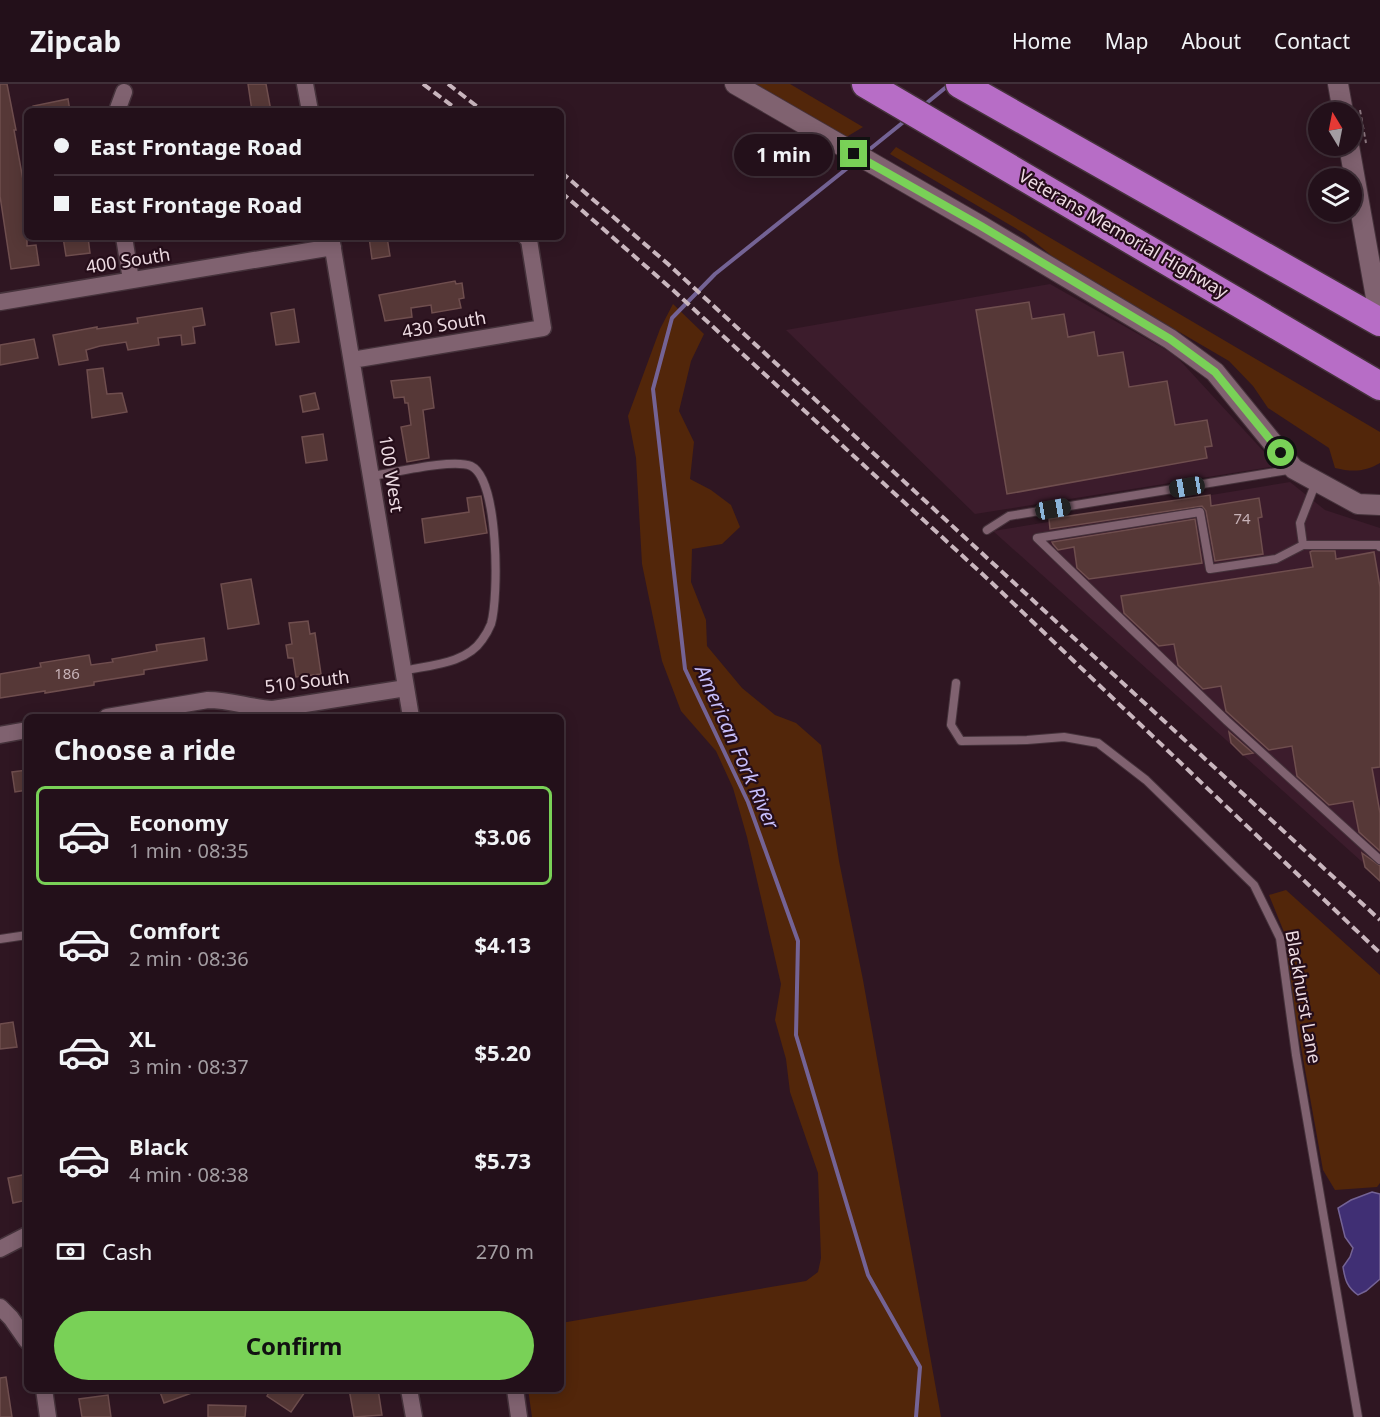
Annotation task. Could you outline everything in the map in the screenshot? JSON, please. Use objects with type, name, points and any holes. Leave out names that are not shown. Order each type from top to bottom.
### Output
[{"type":"highway","points":[[960,84],[1380,321]]},
{"type":"highway","name":"Veterans Memorial Highway","points":[[876,89],[1380,386]]},
{"type":"street","points":[[305,84],[309,108]]},
{"type":"street","points":[[735,84],[981,226],[1170,339],[1215,372],[1294,469],[1358,504],[1380,505]]},
{"type":"street","points":[[1338,84],[1341,102]]},
{"type":"street","points":[[118,108],[124,92]]},
{"type":"street","points":[[1351,156],[1380,321]]},
{"type":"street","points":[[124,240],[131,280]]},
{"type":"street","name":"430 South","points":[[352,360],[543,328],[527,240]]},
{"type":"street","name":"400 South","points":[[0,302],[332,242]]},
{"type":"street","name":"100 West","points":[[332,242],[410,714]]},
{"type":"street","name":"510 South","points":[[125,714],[208,700],[224,700],[273,709],[406,688]]},
{"type":"street","points":[[0,735],[24,731]]},
{"type":"street","points":[[0,1249],[24,1237]]},
{"type":"street","points":[[0,1307],[24,1337]]},
{"type":"street","points":[[44,1392],[48,1417]]},
{"type":"street","points":[[410,1392],[414,1417]]},
{"type":"street","points":[[515,1392],[519,1417]]},
{"type":"lane","points":[[372,476],[448,464],[473,467],[481,476],[487,489],[494,532],[495,603],[490,626],[481,642],[466,656],[403,670]]},
{"type":"lane","points":[[987,530],[1009,516],[1294,469]]},
{"type":"lane","points":[[1303,545],[1300,523],[1317,481]]},
{"type":"lane","points":[[1380,547],[1380,545],[1303,545],[1276,559],[1210,569],[1200,512],[1037,538],[1227,722],[1380,860]]},
{"type":"lane","name":"Blackhurst Lane","points":[[956,682],[951,725],[961,741],[1064,737],[1098,743],[1146,780],[1254,885],[1280,938],[1296,1056],[1358,1417]]},
{"type":"lane","points":[[0,939],[24,935]]},
{"type":"shaded area","points":[[748,84],[790,84],[863,127],[843,139]]},
{"type":"shaded area","points":[[896,147],[1380,432],[1380,463],[1358,470],[1335,468],[1329,448],[1268,408],[1253,386],[1229,361],[1058,261],[1025,234],[890,154]]},
{"type":"shaded area","points":[[1050,284],[1175,355],[1277,466],[975,514],[786,330]]},
{"type":"shaded area","points":[[673,304],[704,334],[691,361],[679,411],[694,442],[690,479],[711,490],[731,505],[740,527],[722,544],[692,549],[691,582],[706,620],[707,646],[742,688],[775,715],[796,723],[821,745],[839,861],[863,980],[941,1417],[532,1417],[528,1392],[564,1392],[564,1322],[806,1281],[818,1272],[821,1258],[818,1173],[790,1092],[786,1059],[775,1020],[781,984],[747,837],[733,788],[716,751],[681,711],[662,661],[642,564],[636,458],[628,416],[660,329]]},
{"type":"shaded area","points":[[1290,482],[1325,510],[1380,528],[1380,878],[993,531]]},
{"type":"shaded area","points":[[1286,890],[1380,975],[1380,1183],[1377,1187],[1335,1190],[1323,1170],[1296,1019],[1284,932],[1269,895]]},
{"type":"shaded area","points":[[1372,1192],[1380,1194],[1380,1279],[1358,1295],[1349,1286],[1345,1276],[1343,1267],[1353,1248],[1345,1237],[1338,1208]]},
{"type":"building","points":[[0,84],[7,84],[24,185],[24,240],[27,240],[27,246],[36,245],[39,265],[11,269],[0,196]]},
{"type":"building","points":[[248,84],[266,84],[270,108],[252,108]]},
{"type":"building","points":[[68,99],[70,108],[33,108],[33,106]]},
{"type":"building","points":[[63,240],[88,240],[90,253],[66,256]]},
{"type":"building","points":[[369,240],[387,240],[390,256],[372,259]]},
{"type":"building","points":[[455,281],[456,284],[462,283],[464,298],[459,299],[461,308],[432,313],[431,305],[411,308],[412,317],[385,321],[379,295]]},
{"type":"building","points":[[1029,302],[1032,319],[1064,314],[1068,337],[1094,332],[1098,356],[1123,352],[1129,387],[1167,381],[1175,425],[1207,420],[1212,446],[1205,447],[1207,458],[1007,494],[976,310]]},
{"type":"building","points":[[202,308],[205,325],[193,327],[195,343],[182,345],[181,335],[158,338],[159,345],[128,350],[126,342],[100,346],[86,350],[88,360],[59,365],[53,335],[138,323],[137,318]]},
{"type":"building","points":[[294,309],[299,342],[276,345],[271,313]]},
{"type":"building","points":[[34,339],[38,358],[0,365],[0,345]]},
{"type":"building","points":[[103,368],[107,394],[122,393],[127,412],[92,418],[87,370]]},
{"type":"building","points":[[430,377],[434,408],[423,410],[429,458],[407,462],[401,427],[411,425],[408,403],[405,403],[404,397],[394,398],[391,381]]},
{"type":"building","points":[[315,393],[319,409],[303,412],[300,396]]},
{"type":"building","points":[[323,434],[327,460],[306,463],[302,437]]},
{"type":"building","points":[[1210,495],[1211,506],[1259,498],[1262,517],[1258,518],[1263,554],[1215,561],[1206,511],[1202,506],[1050,529],[1049,519]]},
{"type":"building","points":[[481,496],[487,533],[425,543],[422,519],[469,512],[467,498]]},
{"type":"building","points":[[1195,519],[1202,563],[1089,579],[1077,568],[1074,547],[1058,550],[1052,542]]},
{"type":"building","points":[[1335,551],[1336,559],[1374,552],[1380,587],[1380,767],[1372,768],[1380,813],[1380,851],[1359,832],[1353,801],[1329,805],[1297,776],[1292,746],[1269,750],[1226,711],[1221,686],[1203,689],[1178,665],[1174,644],[1159,646],[1124,613],[1121,596],[1313,567],[1310,552]]},
{"type":"building","points":[[251,579],[259,624],[228,629],[221,584]]},
{"type":"building","points":[[308,621],[310,634],[315,633],[321,674],[296,677],[293,658],[288,658],[286,645],[292,644],[289,623]]},
{"type":"building","points":[[204,638],[207,660],[144,670],[144,674],[94,682],[94,685],[0,698],[0,674],[41,667],[40,663],[89,655],[91,665],[113,662],[112,659],[157,651],[156,645]]},
{"type":"building","points":[[1229,732],[1253,753],[1243,755],[1231,743]]},
{"type":"building","points":[[24,770],[24,790],[15,792],[12,772]]},
{"type":"building","points":[[1362,853],[1380,866],[1380,881],[1365,867]]},
{"type":"building","points":[[13,1022],[17,1047],[0,1049],[0,1024]]},
{"type":"building","points":[[24,1175],[24,1201],[13,1203],[8,1178]]},
{"type":"building","points":[[6,1377],[12,1417],[0,1417],[0,1378]]},
{"type":"building","points":[[160,1392],[194,1392],[164,1403]]},
{"type":"building","points":[[269,1392],[305,1392],[291,1412],[267,1396]]},
{"type":"building","points":[[350,1392],[378,1392],[382,1415],[354,1417]]},
{"type":"building","points":[[108,1395],[111,1417],[82,1417],[79,1399]]},
{"type":"building","points":[[208,1405],[246,1406],[245,1417],[208,1417]]},
{"type":"waterway","name":"American Fork River","points":[[923,106],[950,84]]},
{"type":"waterway","name":"American Fork River","points":[[865,153],[906,120]]},
{"type":"waterway","name":"American Fork River","points":[[855,162],[715,274],[672,318],[653,389],[685,669],[748,802],[798,941],[796,1035],[868,1275],[920,1367],[916,1417]]},
{"type":"railway","points":[[423,84],[455,108]]},
{"type":"railway","points":[[448,84],[479,108]]},
{"type":"railway","points":[[564,175],[668,264],[1380,920]]},
{"type":"railway","points":[[564,195],[674,291],[991,582],[1380,953]]},
{"type":"route","points":[[854,154],[981,226],[1170,339],[1215,372],[1281,453]]}]
